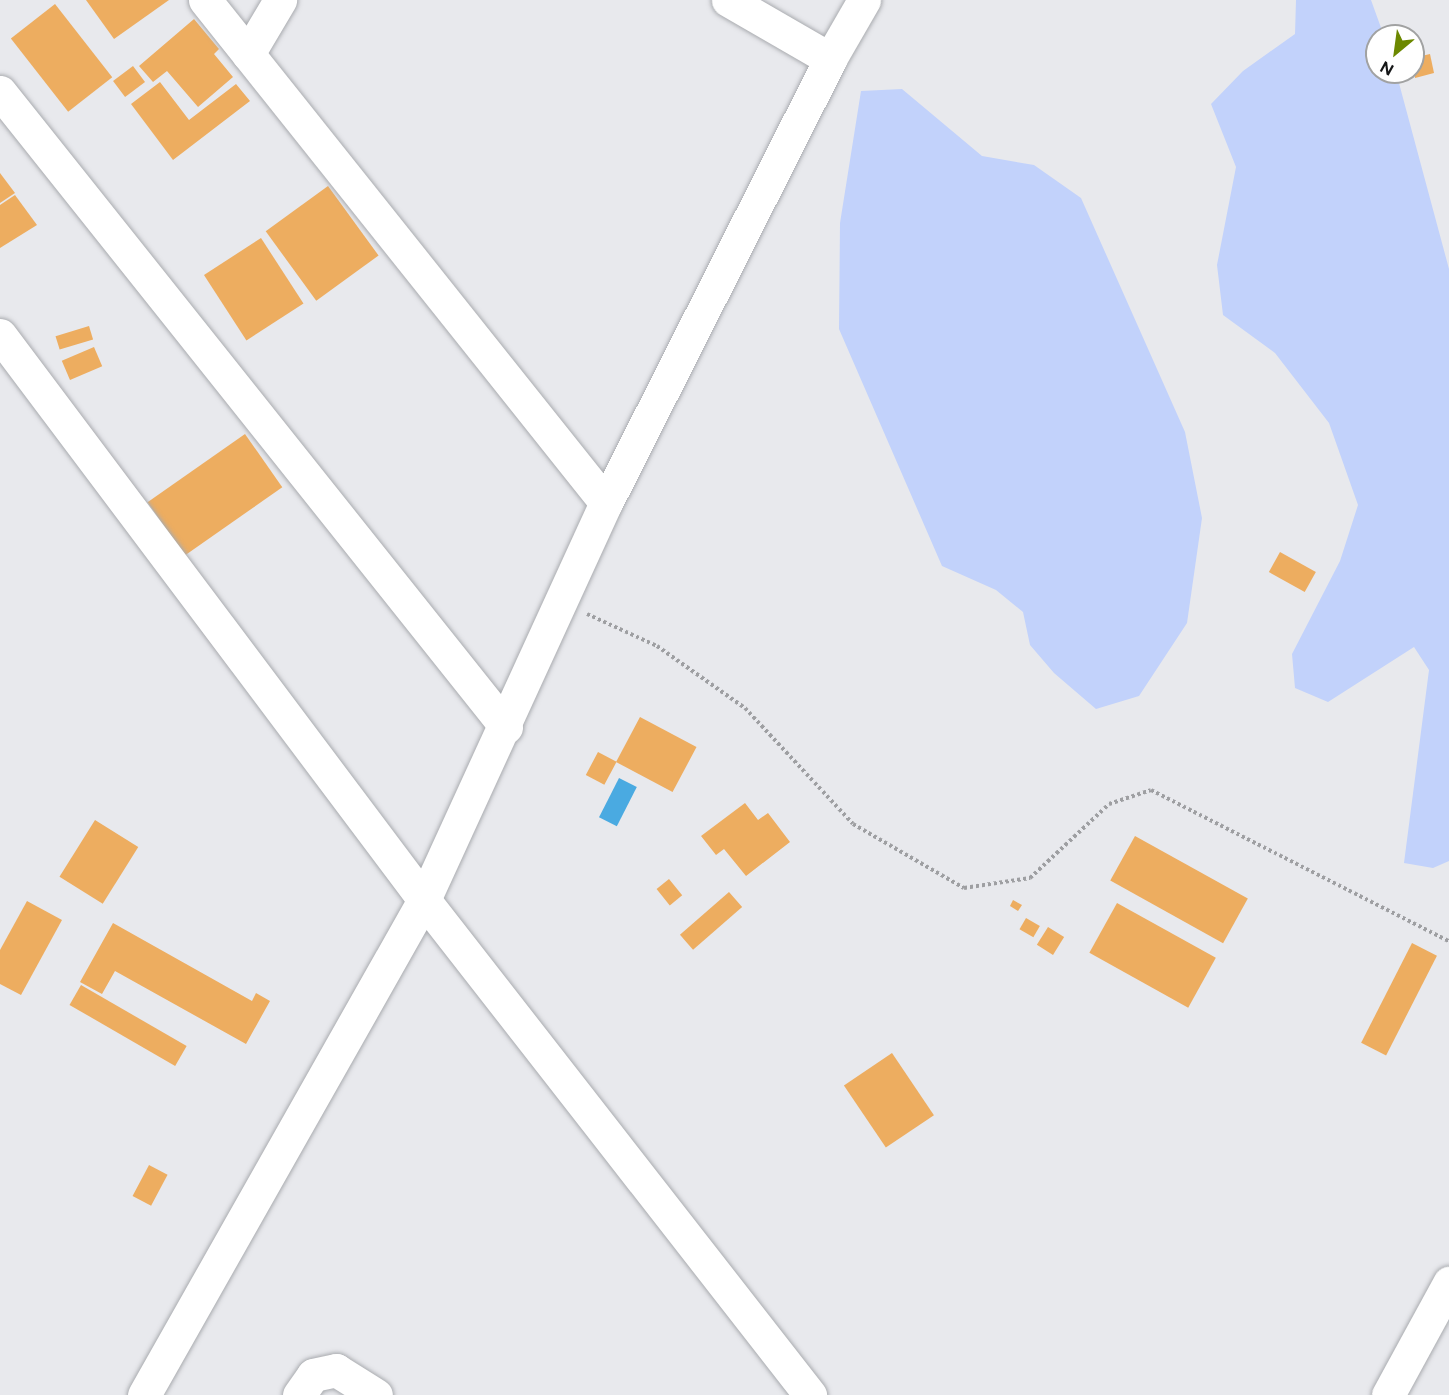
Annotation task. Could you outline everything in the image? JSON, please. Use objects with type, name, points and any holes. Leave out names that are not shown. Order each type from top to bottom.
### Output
[{"type":"street","points":[[205,0],[606,503]]},
{"type":"street","points":[[248,54],[280,0]]},
{"type":"street","points":[[728,0],[830,59]]},
{"type":"street","points":[[144,1395],[424,900],[506,727],[606,503],[830,59],[864,0]]},
{"type":"street","points":[[0,92],[506,727]]},
{"type":"street","points":[[0,335],[424,900],[810,1395]]},
{"type":"street","points":[[1388,1395],[1449,1282]]},
{"type":"street","points":[[298,1395],[313,1375],[336,1370],[376,1395]]},
{"type":"path","points":[[561,603],[657,646],[745,708],[853,824],[964,888],[1030,878],[1109,804],[1151,790],[1449,941]]},
{"type":"shaded area","points":[[1296,0],[1371,0],[1380,24],[1365,24],[1365,84],[1399,84],[1449,269],[1449,861],[1433,868],[1404,863],[1429,670],[1414,647],[1328,702],[1295,688],[1292,654],[1340,561],[1358,505],[1329,423],[1275,353],[1223,315],[1217,265],[1236,167],[1211,104],[1243,71],[1295,34]]},
{"type":"shaded area","points":[[902,89],[982,156],[1034,165],[1081,198],[1185,432],[1202,518],[1187,623],[1139,696],[1096,709],[1054,673],[1030,645],[1023,612],[996,590],[942,566],[839,329],[840,223],[861,91]]},
{"type":"water","points":[[619,778],[637,787],[617,826],[599,817]]},
{"type":"building","points":[[86,0],[169,0],[114,39]]},
{"type":"building","points":[[55,4],[112,77],[68,112],[11,38]]},
{"type":"building","points":[[194,19],[219,49],[214,54],[233,77],[198,107],[167,71],[153,82],[139,66]]},
{"type":"building","points":[[1430,54],[1434,73],[1425,75],[1425,55]]},
{"type":"building","points":[[133,66],[145,82],[125,97],[113,81]]},
{"type":"building","points":[[160,82],[189,120],[236,84],[250,101],[173,160],[131,104]]},
{"type":"building","points":[[0,173],[15,193],[0,203]]},
{"type":"building","points":[[328,186],[379,256],[316,301],[266,231]]},
{"type":"building","points":[[15,195],[37,225],[0,248],[0,205]]},
{"type":"building","points":[[261,238],[303,303],[246,340],[204,275]]},
{"type":"building","points":[[89,326],[93,339],[60,350],[56,336]]},
{"type":"building","points":[[94,347],[102,366],[70,380],[62,361]]},
{"type":"building","points":[[245,434],[282,487],[185,556],[148,502]]},
{"type":"building","points":[[1280,552],[1316,572],[1305,592],[1269,572]]},
{"type":"building","points":[[640,717],[697,747],[673,792],[616,762]]},
{"type":"building","points":[[598,752],[617,762],[604,785],[586,775]]},
{"type":"building","points":[[745,803],[758,820],[768,813],[790,842],[746,876],[724,849],[716,855],[701,836]]},
{"type":"building","points":[[95,820],[138,847],[103,904],[59,877]]},
{"type":"building","points":[[1135,836],[1248,899],[1223,943],[1110,881]]},
{"type":"building","points":[[669,879],[682,895],[670,905],[657,889]]},
{"type":"building","points":[[729,892],[742,907],[693,950],[680,935]]},
{"type":"building","points":[[1013,900],[1022,905],[1018,911],[1010,906]]},
{"type":"building","points":[[27,901],[62,920],[21,995],[0,984],[0,950]]},
{"type":"building","points":[[1117,903],[1216,958],[1188,1008],[1089,953]]},
{"type":"building","points":[[1026,918],[1040,926],[1033,937],[1020,929]]},
{"type":"building","points":[[113,923],[252,1001],[256,993],[270,1001],[246,1044],[115,971],[102,994],[80,982]]},
{"type":"building","points":[[1048,927],[1064,937],[1053,955],[1037,945]]},
{"type":"building","points":[[1412,943],[1437,956],[1386,1056],[1361,1043]]},
{"type":"building","points":[[81,985],[187,1046],[175,1066],[70,1005]]},
{"type":"building","points":[[892,1053],[934,1115],[886,1148],[844,1085]]},
{"type":"building","points":[[149,1165],[168,1175],[151,1206],[133,1196]]}]
